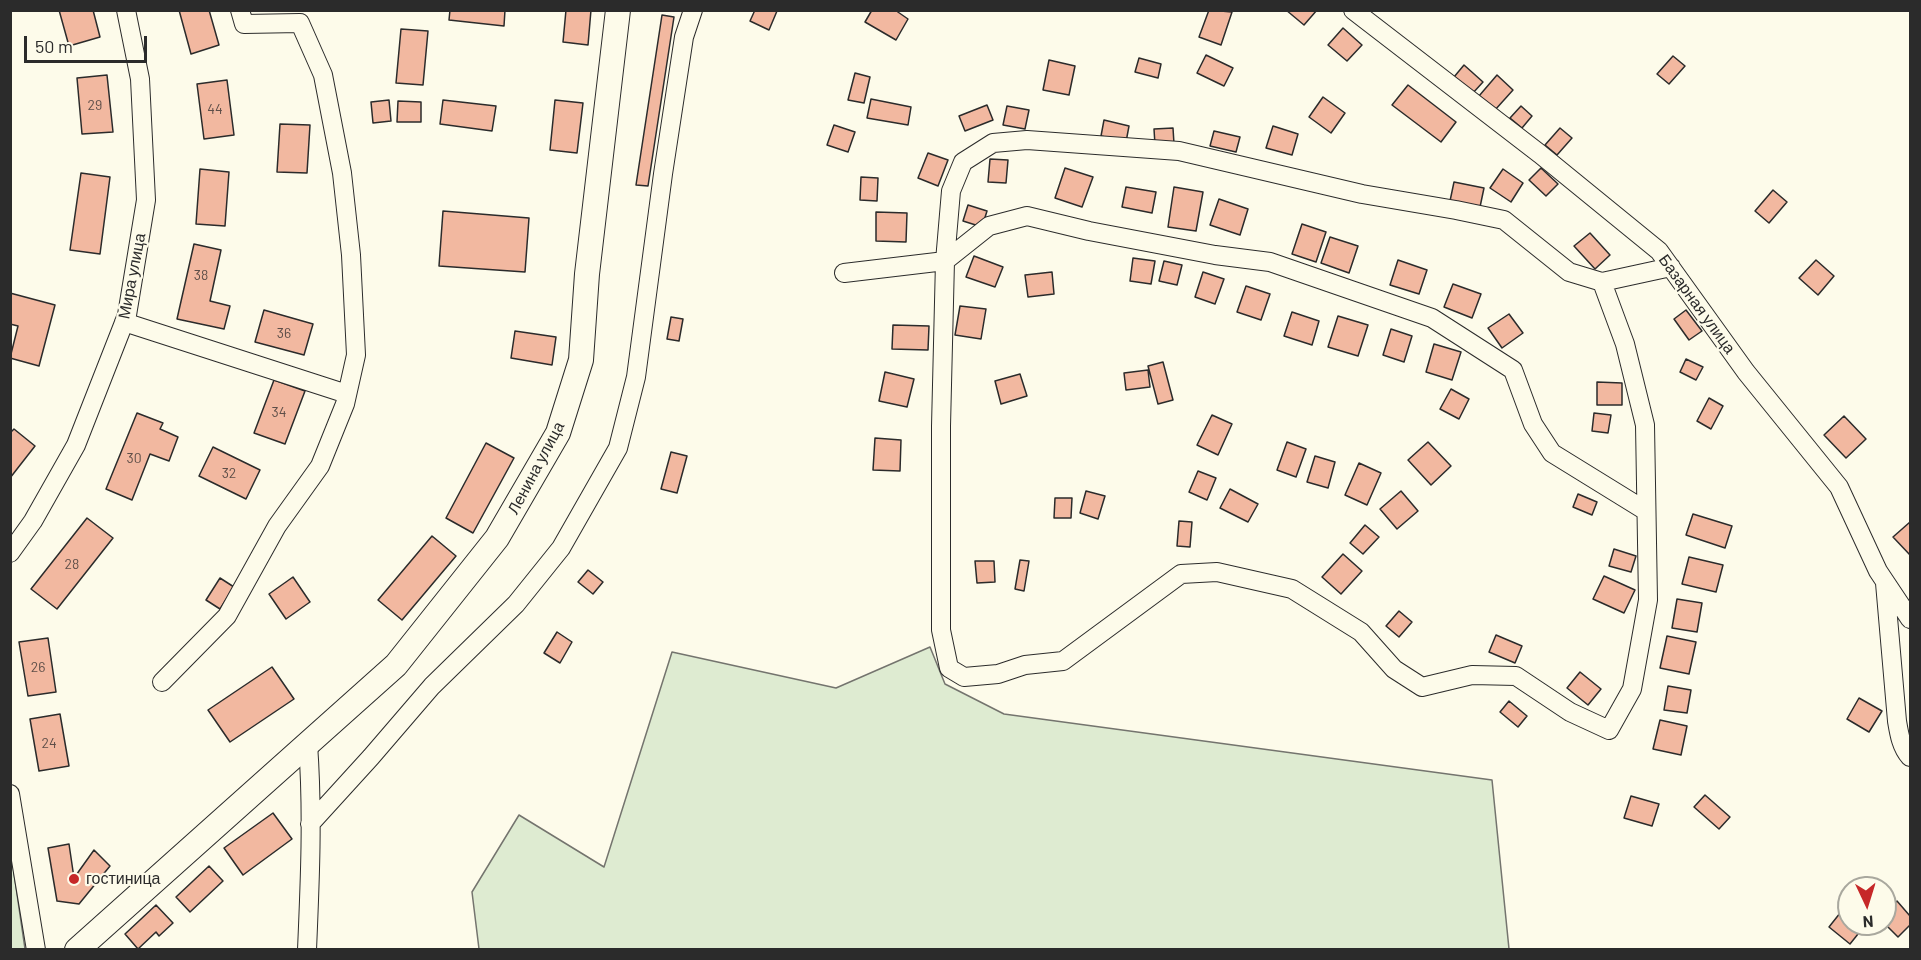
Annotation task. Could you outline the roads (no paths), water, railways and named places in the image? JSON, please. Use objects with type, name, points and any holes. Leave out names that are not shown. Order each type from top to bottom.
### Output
[{"type":"main road","name":"Ленина улица","points":[[77,950],[396,665],[497,538],[558,433],[581,360],[587,274],[618,10]]},
{"type":"street","name":"Мира улица","points":[[10,554],[33,521],[76,445],[124,322],[146,200],[141,79],[126,10]]},
{"type":"street","points":[[162,682],[227,616],[277,526],[320,465],[347,394],[356,355],[351,255],[342,173],[323,75],[300,23],[244,24],[240,10]]},
{"type":"street","points":[[310,824],[432,686],[516,604],[561,548],[618,448],[636,376],[682,48],[693,10]]},
{"type":"street","name":"Базарная улица","points":[[1353,10],[1549,161],[1659,251],[1746,372],[1839,487],[1878,571],[1911,619]]},
{"type":"street","points":[[1602,282],[1625,344],[1645,425],[1648,600],[1632,689],[1609,730],[1570,712],[1516,676],[1472,675],[1422,687],[1394,669],[1360,632],[1292,589],[1217,572],[1181,574],[1063,661],[1025,665],[998,674],[964,677],[949,668],[940,630],[945,261],[951,191],[963,162],[993,143],[1027,140],[1179,151],[1362,194],[1504,220],[1569,272],[1602,282],[1671,267]]},
{"type":"street","points":[[844,273],[945,261],[989,226],[1027,216],[1089,231],[1215,255],[1270,262],[1432,318],[1513,370],[1533,424],[1552,453],[1646,511]]},
{"type":"street","points":[[124,322],[347,394]]},
{"type":"street","points":[[1885,582],[1897,721],[1906,752],[1911,757]]},
{"type":"street","points":[[307,950],[310,824],[308,744]]},
{"type":"street","points":[[10,794],[36,950]]},
{"type":"place","name":"гостиница","points":[[74,879]]}]
